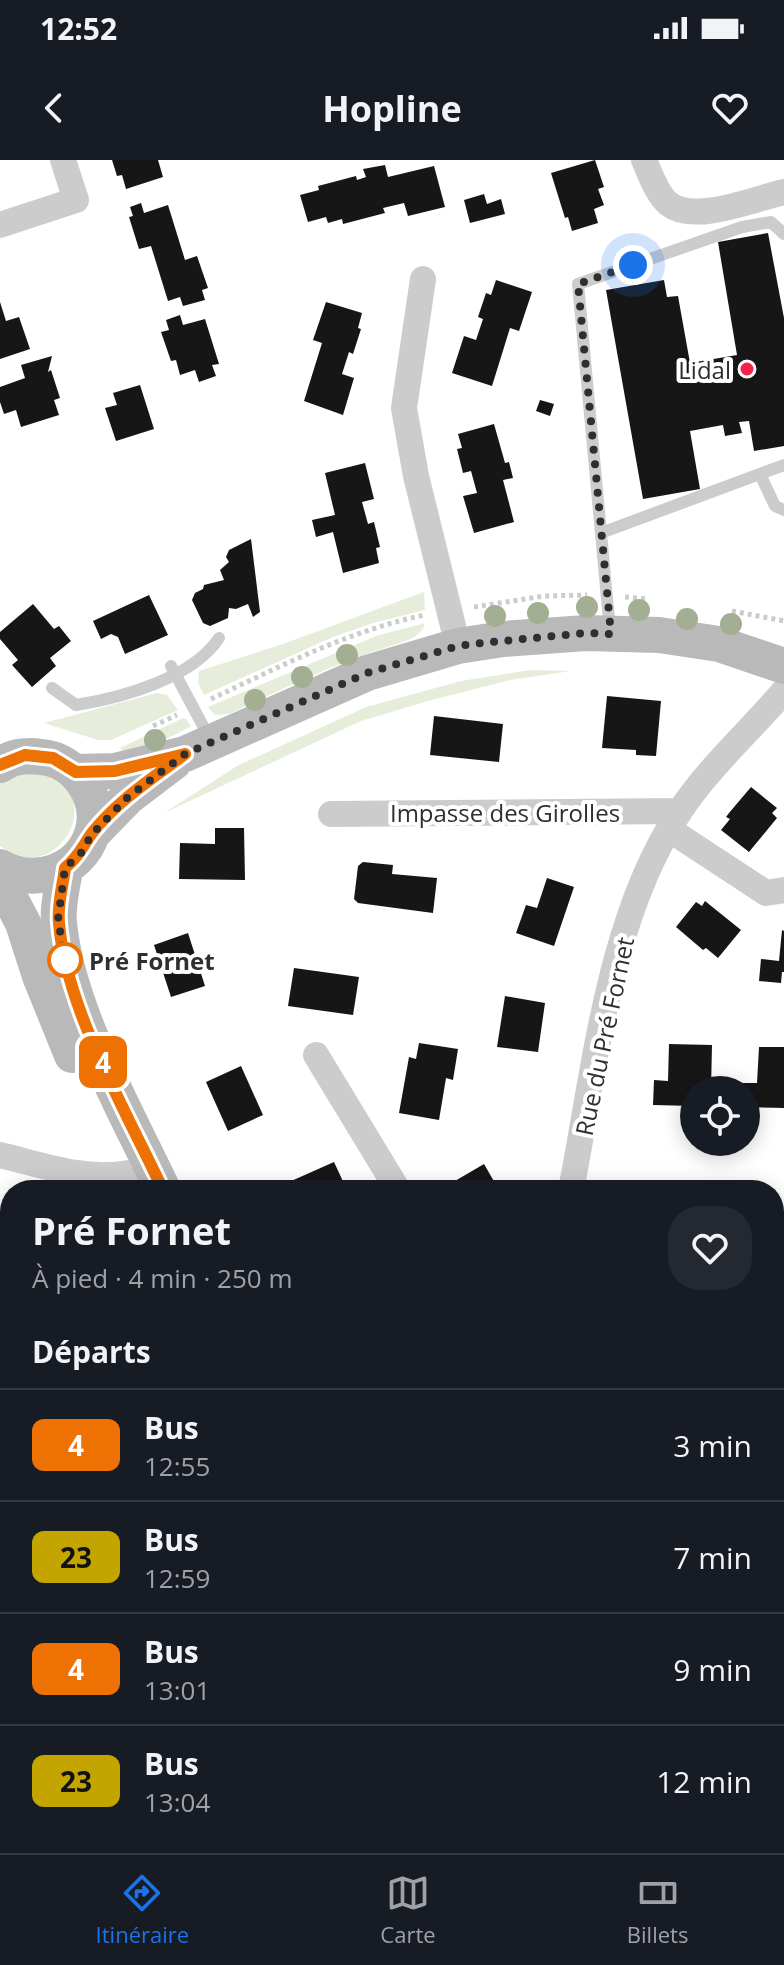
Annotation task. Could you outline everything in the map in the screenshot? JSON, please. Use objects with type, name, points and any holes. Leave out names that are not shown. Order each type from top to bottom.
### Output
[{"type":"street","points":[[0,225],[76,200],[63,160]]},
{"type":"street","points":[[644,160],[667,203],[682,210],[702,213],[784,192]]},
{"type":"street","points":[[423,279],[404,408],[416,476],[458,646]]},
{"type":"street","points":[[76,772],[115,771],[198,748],[367,673],[458,646],[586,633],[659,635],[719,644],[784,666]]},
{"type":"street","name":"Rue du Pré Fornet","points":[[573,1180],[617,956],[654,856],[675,820],[784,691]]},
{"type":"street","points":[[0,867],[23,876],[45,876],[65,868],[128,797],[198,748]]},
{"type":"street","points":[[8,755],[53,758],[76,772],[89,790],[92,801],[92,834]]},
{"type":"street","name":"Impasse des Girolles","points":[[331,814],[675,820]]},
{"type":"street","points":[[675,820],[766,893],[784,890]]},
{"type":"street","points":[[65,868],[58,919],[73,991],[158,1180]]},
{"type":"street","points":[[0,879],[23,923],[40,976],[72,1054],[131,1180]]},
{"type":"street","points":[[316,1055],[392,1180]]},
{"type":"street","points":[[0,1155],[86,1176],[122,1180]]},
{"type":"lane","points":[[611,634],[578,284],[742,227],[771,222],[784,234]]},
{"type":"lane","points":[[601,533],[784,465]]},
{"type":"lane","points":[[760,474],[775,506],[784,510]]},
{"type":"lane","points":[[52,688],[76,705],[98,702],[174,670],[212,649],[219,638]]},
{"type":"lane","points":[[174,670],[198,748]]},
{"type":"green space","points":[[424,592],[425,610],[333,637],[204,695],[198,683],[199,671]]},
{"type":"green space","points":[[425,623],[411,639],[354,658],[229,714],[215,715],[208,707],[376,636]]},
{"type":"green space","points":[[531,670],[571,671],[510,680],[361,721],[164,813],[237,766],[366,707],[461,681]]},
{"type":"green space","points":[[157,693],[167,695],[178,710],[111,740],[98,740],[44,723]]},
{"type":"green space","points":[[183,718],[191,726],[142,748],[124,753],[120,748]]},
{"type":"green space","points":[[39,769],[65,785],[72,796],[73,821],[62,843],[53,851],[25,858],[0,846],[0,780]]},
{"type":"building","points":[[112,160],[158,160],[163,177],[126,189],[122,175],[117,176]]},
{"type":"building","points":[[595,160],[604,187],[598,189],[604,205],[594,209],[598,223],[572,231],[551,173]]},
{"type":"building","points":[[385,165],[388,177],[434,166],[445,207],[408,216],[404,203],[383,208],[385,213],[343,224],[342,219],[328,223],[326,217],[308,222],[300,195],[319,190],[318,186],[356,176],[357,180],[366,177],[363,169]]},
{"type":"building","points":[[484,194],[487,204],[501,199],[505,214],[470,223],[464,200]]},
{"type":"building","points":[[141,203],[144,213],[168,205],[185,260],[197,256],[208,288],[202,290],[205,300],[183,306],[180,297],[168,301],[151,246],[139,249],[129,217],[133,216],[130,207]]},
{"type":"building","name":"Lidal","points":[[768,233],[784,318],[784,446],[754,451],[749,421],[739,422],[742,433],[725,436],[723,425],[690,431],[700,489],[643,499],[606,290],[664,280],[667,297],[678,296],[690,363],[737,355],[718,242]]},
{"type":"building","points":[[496,280],[532,292],[519,331],[510,328],[492,386],[452,373],[464,336],[476,340],[483,319],[478,317],[486,293],[491,295]]},
{"type":"building","points":[[0,302],[6,321],[19,317],[30,349],[0,359]]},
{"type":"building","points":[[326,302],[362,313],[358,328],[361,329],[353,354],[349,352],[342,374],[354,378],[343,415],[304,401],[322,343],[313,340]]},
{"type":"building","points":[[180,315],[183,325],[205,319],[219,364],[212,365],[216,376],[199,382],[195,370],[180,375],[176,360],[171,361],[161,332],[169,330],[166,320]]},
{"type":"building","points":[[52,356],[48,372],[51,370],[60,398],[54,400],[59,415],[21,427],[16,410],[4,414],[0,387],[25,378],[21,365]]},
{"type":"building","points":[[140,385],[154,429],[116,441],[105,408],[117,405],[113,393]]},
{"type":"building","points":[[540,400],[554,404],[550,416],[536,411]]},
{"type":"building","points":[[494,424],[505,463],[509,462],[513,478],[503,480],[514,522],[474,533],[463,496],[477,493],[471,471],[463,473],[457,449],[462,448],[458,434]]},
{"type":"building","points":[[365,463],[374,499],[362,502],[368,524],[374,522],[380,547],[376,548],[379,563],[343,573],[333,532],[316,537],[312,520],[335,515],[325,473]]},
{"type":"building","points":[[251,539],[260,612],[253,617],[248,604],[236,609],[229,608],[228,618],[210,626],[203,623],[192,600],[195,593],[204,585],[224,580],[220,570],[229,562],[226,557],[229,550]]},
{"type":"building","points":[[149,595],[168,635],[125,654],[118,637],[111,634],[101,639],[93,621]]},
{"type":"building","points":[[33,604],[54,629],[59,626],[71,641],[50,658],[56,666],[32,687],[12,665],[18,660],[0,639],[0,632]]},
{"type":"building","points":[[607,696],[661,701],[656,756],[636,755],[636,750],[602,748]]},
{"type":"building","points":[[434,716],[503,724],[499,762],[430,755]]},
{"type":"building","points":[[751,787],[777,808],[772,813],[777,818],[749,852],[721,830],[730,819],[726,817]]},
{"type":"building","points":[[215,828],[244,828],[245,880],[179,879],[180,843],[215,844]]},
{"type":"building","points":[[363,862],[393,865],[392,874],[437,878],[433,913],[358,903],[354,899],[358,866]]},
{"type":"building","points":[[547,878],[574,887],[554,946],[516,933],[526,905],[537,908]]},
{"type":"building","points":[[705,901],[741,930],[718,958],[706,948],[703,950],[676,927],[696,902],[702,906]]},
{"type":"building","points":[[782,930],[784,972],[781,983],[759,981],[761,959],[779,961]]},
{"type":"building","points":[[188,933],[205,986],[171,997],[154,945]]},
{"type":"building","points":[[294,968],[359,977],[353,1015],[288,1006]]},
{"type":"building","points":[[505,996],[545,1003],[538,1052],[497,1047]]},
{"type":"building","points":[[419,1043],[458,1049],[453,1080],[446,1078],[439,1120],[399,1113],[409,1057],[416,1059]]},
{"type":"building","points":[[669,1044],[712,1045],[711,1076],[680,1076],[680,1106],[653,1105],[654,1080],[668,1081]]},
{"type":"building","points":[[759,1047],[784,1047],[784,1108],[760,1107],[760,1076],[757,1076]]},
{"type":"building","points":[[241,1066],[263,1115],[228,1131],[206,1082]]},
{"type":"building","points":[[334,1162],[342,1180],[294,1180]]},
{"type":"building","points":[[484,1164],[493,1180],[457,1180]]},
{"type":"bus line","name":"4","points":[[0,765],[25,755],[53,758],[76,772],[115,771],[185,754],[128,797],[65,868],[58,919],[65,960],[81,1012],[158,1180]]},
{"type":"place","name":"Lidal","points":[[747,369]]},
{"type":"place","name":"Pré Fornet","points":[[65,960]]},
{"type":"route","points":[[65,960],[58,919],[65,868],[128,797],[185,754],[367,673],[458,646],[503,639],[611,634],[578,284],[633,265]]}]
